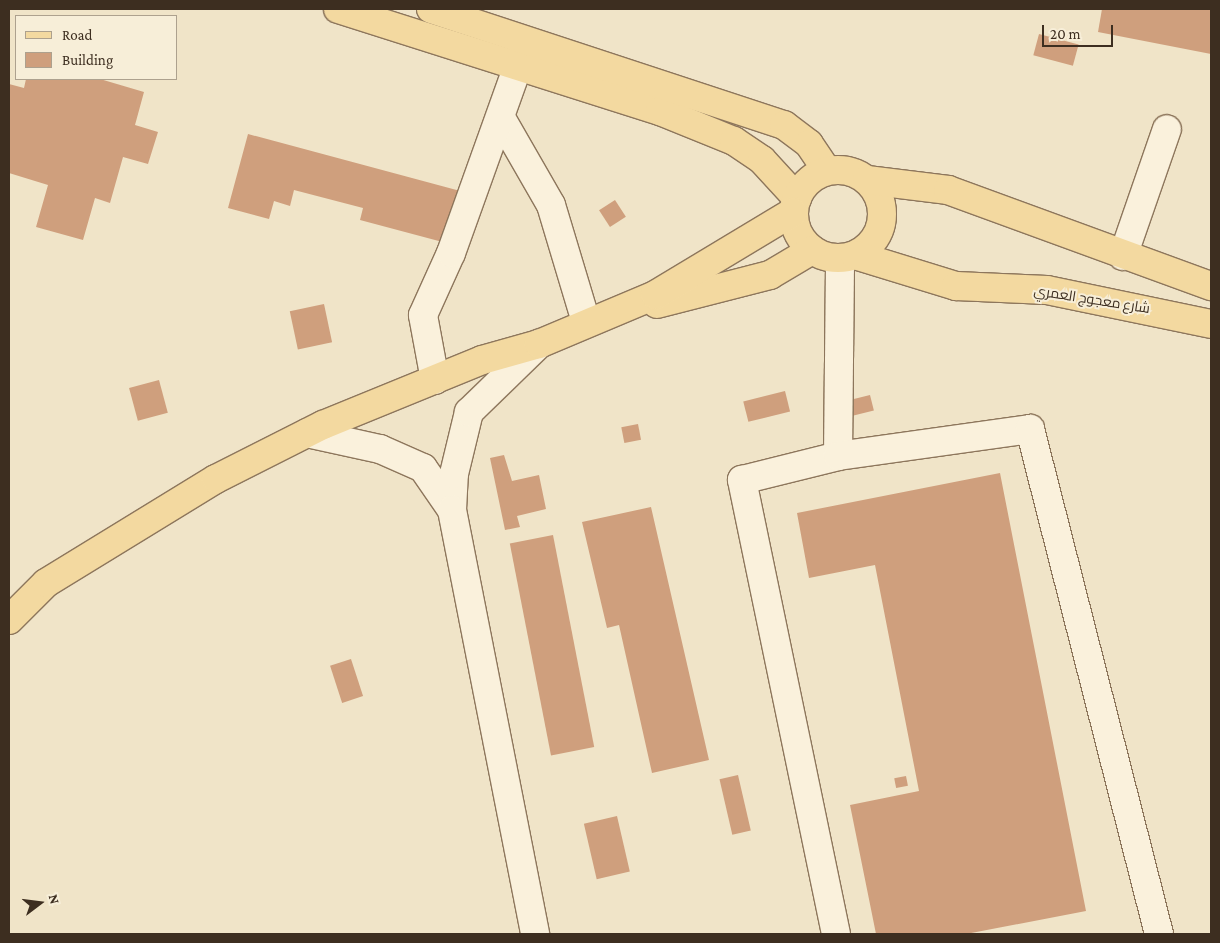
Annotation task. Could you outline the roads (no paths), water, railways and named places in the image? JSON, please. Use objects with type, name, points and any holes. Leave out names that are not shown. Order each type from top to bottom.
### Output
[{"type":"main road","points":[[338,9],[523,54],[668,85],[784,125],[809,144],[827,171]]},
{"type":"main road","points":[[431,9],[523,54],[734,141],[762,160],[795,205],[802,240],[812,250],[847,257],[868,247],[882,221],[882,206],[867,180]]},
{"type":"main road","points":[[9,620],[46,583],[62,572],[216,479],[306,433],[435,380],[539,344],[586,322],[655,295],[795,205],[804,186],[827,171],[841,169],[867,180],[948,190],[1123,256],[1211,286]]},
{"type":"main road","points":[[586,322],[770,275],[812,250]]},
{"type":"main road","name":"شارع معجوج العمري","points":[[847,257],[956,286],[1047,290],[1211,324]]},
{"type":"street","points":[[435,380],[423,315],[451,253],[523,54]]},
{"type":"street","points":[[501,118],[551,205],[586,322]]},
{"type":"street","points":[[1123,256],[1167,129]]},
{"type":"street","points":[[838,456],[847,257]]},
{"type":"street","points":[[535,934],[452,510],[454,474],[469,412],[539,344]]},
{"type":"street","points":[[836,934],[742,480],[838,456],[1030,429],[1159,934]]},
{"type":"street","points":[[306,433],[380,448],[423,468],[452,510]]}]
